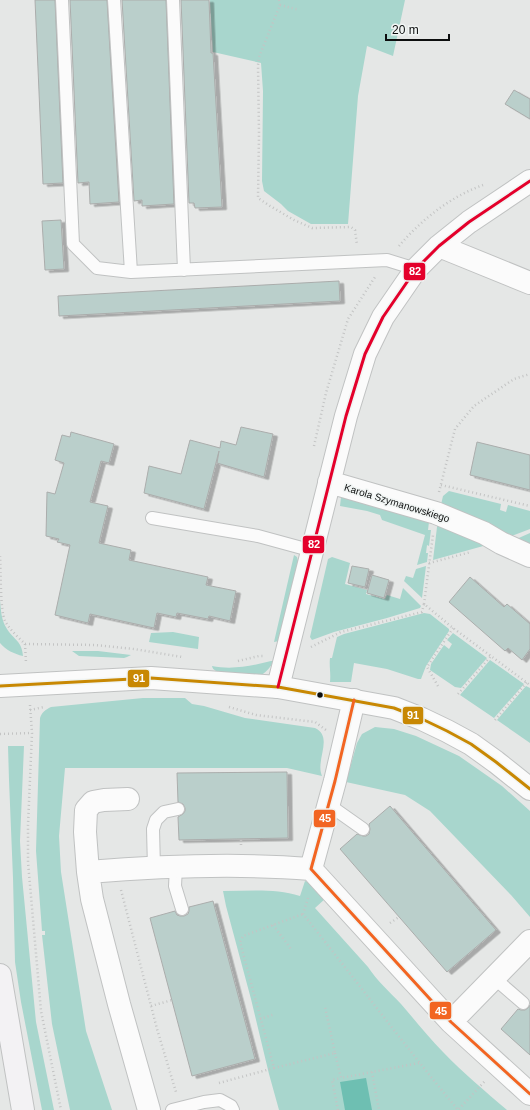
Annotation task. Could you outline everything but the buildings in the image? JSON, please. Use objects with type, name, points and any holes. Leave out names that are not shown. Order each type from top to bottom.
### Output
[{"type":"main road","points":[[0,975],[23,1110]]},
{"type":"street","points":[[278,687],[346,416],[365,354],[383,317],[416,269],[439,246],[469,222],[530,180]]},
{"type":"street","points":[[439,246],[530,283]]},
{"type":"street","name":"Karola Szymanowskiego","points":[[329,482],[436,513],[484,533],[530,556]]},
{"type":"street","points":[[0,686],[151,678],[278,687],[354,700],[394,708],[447,731],[471,744],[530,789]]},
{"type":"street","points":[[311,870],[329,805],[354,700]]},
{"type":"street","points":[[128,799],[93,802],[86,810],[85,832],[88,872],[94,906],[119,1004],[149,1110]]},
{"type":"street","points":[[88,872],[132,868],[176,867],[280,867],[311,870],[451,1022],[530,1094]]},
{"type":"street","points":[[451,1022],[530,941]]},
{"type":"lane","points":[[62,0],[73,244],[97,268],[131,272],[387,260],[416,269]]},
{"type":"lane","points":[[114,0],[131,272]]},
{"type":"lane","points":[[173,0],[184,270]]},
{"type":"lane","points":[[152,518],[258,536],[313,551]]},
{"type":"lane","points":[[329,805],[363,829]]},
{"type":"lane","points":[[154,868],[154,829],[156,820],[164,812],[178,809]]},
{"type":"lane","points":[[176,867],[175,886],[182,909]]},
{"type":"lane","points":[[494,978],[523,1003]]},
{"type":"lane","points":[[174,1109],[220,1100],[231,1106],[233,1110]]},
{"type":"path","points":[[279,0],[280,5],[258,65],[258,198],[294,220],[312,228],[351,227],[355,230],[357,242],[357,261]]},
{"type":"path","points":[[280,5],[299,10]]},
{"type":"path","points":[[232,661],[259,656],[286,658],[341,632],[422,612],[437,499],[455,429],[474,406],[514,379],[530,374]]},
{"type":"path","points":[[441,485],[530,506]]},
{"type":"path","points":[[0,556],[4,619],[12,631],[25,644],[32,733],[28,862],[41,1011],[61,1110]]},
{"type":"path","points":[[424,604],[453,628],[530,685]]},
{"type":"path","points":[[438,686],[427,667],[453,628]]},
{"type":"path","points":[[25,644],[96,645],[134,649],[182,657]]},
{"type":"path","points":[[458,694],[490,656]]},
{"type":"path","points":[[495,720],[526,682]]},
{"type":"path","points":[[30,710],[50,705]]},
{"type":"path","points":[[228,706],[256,715],[314,722],[329,733]]},
{"type":"path","points":[[0,734],[32,733]]},
{"type":"path","points":[[120,885],[151,1006],[176,1094],[174,1109]]},
{"type":"path","points":[[303,914],[309,894]]},
{"type":"path","points":[[274,1068],[240,942],[243,936],[303,914]]},
{"type":"path","points":[[303,914],[419,1063],[458,1110],[500,1066]]},
{"type":"path","points":[[384,927],[399,917]]},
{"type":"path","points":[[273,925],[291,949]]},
{"type":"path","points":[[151,1006],[172,1000]]},
{"type":"path","points":[[325,1007],[341,1078]]},
{"type":"path","points":[[260,1019],[275,1014]]},
{"type":"path","points":[[214,1084],[335,1053]]},
{"type":"path","points":[[338,1110],[332,1080],[419,1063]]},
{"type":"path","points":[[372,1072],[379,1110]]},
{"type":"shaded area","points":[[210,0],[405,0],[393,56],[367,46],[358,96],[348,224],[311,224],[288,211],[264,191],[262,181],[263,91],[261,63],[213,52]]},
{"type":"shaded area","points":[[449,491],[501,504],[500,510],[506,512],[508,505],[530,511],[530,529],[509,537],[440,509],[443,496]]},
{"type":"shaded area","points":[[349,495],[429,522],[428,530],[431,530],[429,546],[427,545],[426,553],[428,553],[427,562],[417,565],[425,535],[382,520],[380,515],[340,506],[341,497]]},
{"type":"shaded area","points":[[438,519],[494,543],[433,560]]},
{"type":"shaded area","points":[[530,533],[530,550],[512,541]]},
{"type":"shaded area","points":[[294,555],[297,557],[298,561],[279,641],[274,642]]},
{"type":"shaded area","points":[[332,557],[350,563],[345,584],[367,590],[366,594],[385,599],[387,595],[400,599],[403,588],[421,606],[420,608],[334,632],[312,640],[310,637],[328,559]]},
{"type":"shaded area","points":[[426,566],[422,598],[404,581],[406,576],[413,578],[416,569]]},
{"type":"shaded area","points":[[0,600],[5,626],[21,647],[23,656],[10,651],[0,643]]},
{"type":"shaded area","points":[[424,613],[430,614],[449,629],[449,631],[426,666],[421,679],[387,669],[354,663],[351,682],[330,682],[330,658],[332,658],[337,637]]},
{"type":"shaded area","points":[[173,632],[199,637],[198,649],[149,642],[151,633]]},
{"type":"shaded area","points":[[453,633],[487,658],[461,688],[455,687],[430,670],[431,664],[444,645],[449,649],[452,644],[447,640]]},
{"type":"shaded area","points":[[72,651],[98,651],[131,655],[124,658],[79,656]]},
{"type":"shaded area","points":[[490,660],[524,684],[494,718],[460,695]]},
{"type":"shaded area","points":[[274,661],[269,669],[258,676],[219,672],[212,666],[227,668],[242,667]]},
{"type":"shaded area","points":[[526,686],[530,688],[530,743],[497,720]]},
{"type":"shaded area","points":[[143,698],[185,698],[192,704],[245,718],[315,728],[323,737],[324,743],[320,770],[322,776],[287,768],[65,768],[59,836],[61,872],[86,1031],[112,1110],[70,1110],[52,1024],[42,935],[45,935],[45,931],[42,931],[36,851],[40,718],[44,711],[51,707]]},
{"type":"shaded area","points":[[375,727],[394,729],[416,736],[459,756],[502,786],[530,811],[530,917],[511,895],[430,811],[405,795],[346,782],[357,743],[362,734]]},
{"type":"shaded area","points":[[8,746],[24,746],[20,841],[22,877],[36,1022],[54,1110],[42,1110],[21,1002],[15,962]]},
{"type":"shaded area","points":[[305,881],[314,884],[326,898],[315,908],[368,967],[379,982],[401,1004],[451,1060],[507,1110],[279,1110],[223,891],[272,891],[291,893],[300,896]]},
{"type":"shaded area","points":[[366,1078],[372,1110],[345,1110],[340,1082]]},
{"type":"transit line","name":"82","points":[[278,687],[346,416],[365,354],[383,317],[416,269],[439,246],[469,222],[530,181]]},
{"type":"transit line","name":"91","points":[[0,686],[151,678],[278,687],[394,708],[422,719],[471,744],[530,789]]},
{"type":"transit line","name":"45","points":[[354,700],[335,781],[311,869],[451,1022],[530,1094]]}]
